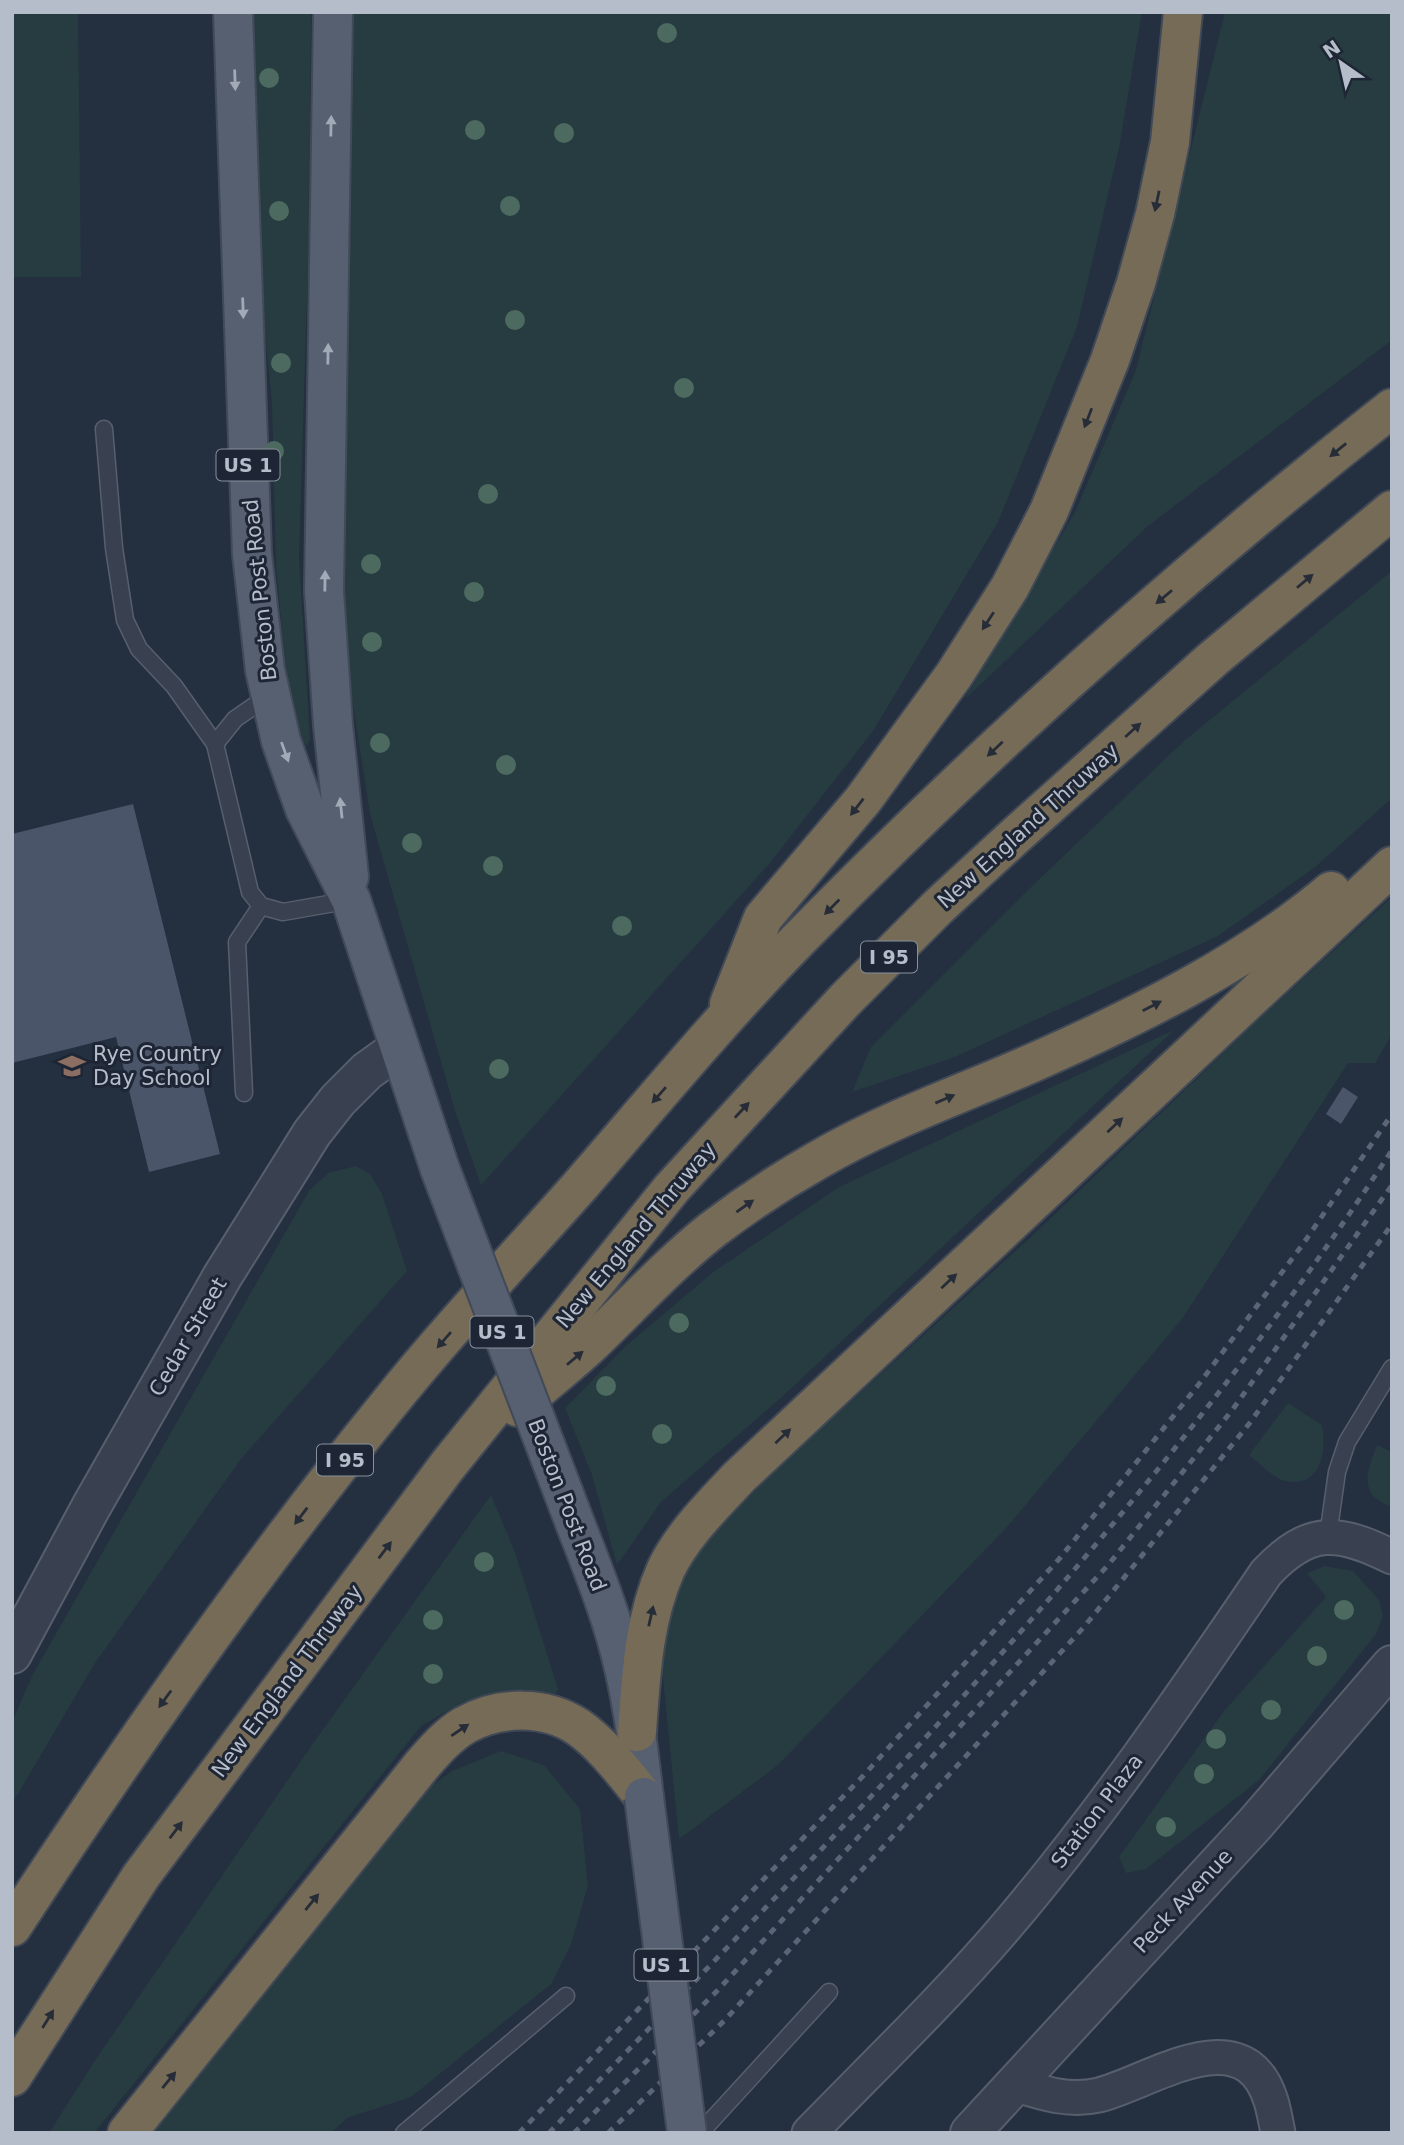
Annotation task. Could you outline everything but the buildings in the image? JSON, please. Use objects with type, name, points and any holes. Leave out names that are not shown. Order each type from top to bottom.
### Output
[{"type":"highway","points":[[1170,142],[1183,12]]},
{"type":"highway","points":[[720,1026],[763,918],[831,841],[954,675],[1010,587],[1049,511],[1111,360],[1139,271],[1170,142],[1209,12]]},
{"type":"highway","name":"I 95","points":[[12,1927],[143,1731],[232,1608],[398,1392],[796,942],[1046,702],[1254,520],[1392,408]]},
{"type":"highway","name":"New England Thruway","points":[[12,2077],[141,1876],[448,1465],[672,1188],[845,1000],[939,906],[1224,649],[1392,510]]},
{"type":"highway","points":[[448,1465],[588,1348],[678,1259],[745,1206],[820,1158],[857,1139],[1103,1031],[1165,999],[1298,919],[1392,839]]},
{"type":"highway","points":[[637,1732],[644,1646],[652,1609],[666,1569],[684,1539],[709,1509],[1392,866]]},
{"type":"highway","points":[[127,2133],[422,1765],[442,1742],[465,1726],[488,1716],[512,1711],[534,1711],[557,1717],[577,1727],[596,1742],[645,1797]]},
{"type":"main road","name":"Boston Post Road","points":[[233,12],[251,541],[257,607],[281,741],[306,809],[351,900],[439,1169],[605,1604],[624,1666],[637,1732],[687,2133]]},
{"type":"main road","name":"Boston Post Road","points":[[333,12],[324,591],[332,724],[351,900]]},
{"type":"street","name":"Cedar Street","points":[[12,1654],[91,1507],[222,1277],[312,1133],[338,1100],[367,1072],[399,1048]]},
{"type":"street","points":[[1328,1536],[1357,1542],[1392,1557]]},
{"type":"street","name":"Station Plaza","points":[[809,2133],[963,1976],[1037,1889],[1161,1727],[1266,1573],[1284,1554],[1328,1536]]},
{"type":"street","name":"Peck Avenue","points":[[970,2133],[1255,1824],[1392,1665]]},
{"type":"street","points":[[1014,2084],[1050,2096],[1099,2095],[1188,2060],[1216,2056],[1243,2063],[1260,2079],[1271,2099],[1278,2133]]},
{"type":"lane","points":[[104,429],[114,548],[125,620],[139,649],[174,686],[215,744],[250,892],[261,906],[283,912],[351,900]]},
{"type":"lane","points":[[215,744],[235,719],[271,694]]},
{"type":"lane","points":[[244,1093],[237,942],[261,906]]},
{"type":"lane","points":[[1328,1536],[1337,1472],[1347,1442],[1392,1367]]},
{"type":"lane","points":[[700,2133],[829,1992]]},
{"type":"lane","points":[[404,2133],[566,1996]]},
{"type":"green space","points":[[12,12],[78,12],[81,277],[12,277]]},
{"type":"green space","points":[[249,12],[311,12],[309,234],[299,557],[310,739],[307,746],[303,742],[286,673],[276,566],[272,402],[257,253]]},
{"type":"green space","points":[[347,12],[1142,12],[1119,148],[1077,327],[998,522],[873,731],[769,864],[481,1185],[456,1114],[370,814],[345,653],[343,483]]},
{"type":"green space","points":[[1225,12],[1392,12],[1392,340],[1148,526],[964,700],[1075,512],[1136,370]]},
{"type":"green space","points":[[1392,571],[1392,798],[1314,868],[1218,936],[955,1057],[852,1092],[871,1047],[1029,889],[1184,741]]},
{"type":"green space","points":[[1392,897],[1392,1034],[1375,1063],[1348,1063],[1182,1319],[1007,1527],[778,1765],[679,1839],[658,1627],[670,1586],[699,1547],[781,1465],[1033,1235],[1256,1022]]},
{"type":"green space","points":[[1174,1030],[783,1396],[661,1502],[617,1565],[592,1475],[565,1408],[627,1345],[712,1273],[839,1187]]},
{"type":"green space","points":[[356,1166],[370,1174],[382,1194],[407,1271],[241,1459],[95,1663],[12,1804],[12,1722],[33,1674],[309,1191],[328,1173]]},
{"type":"green space","points":[[1288,1403],[1322,1425],[1323,1446],[1319,1466],[1314,1474],[1297,1482],[1276,1477],[1249,1455]]},
{"type":"green space","points":[[1377,1445],[1390,1451],[1392,1449],[1392,1507],[1373,1496],[1369,1489],[1368,1473]]},
{"type":"green space","points":[[491,1495],[515,1552],[558,1689],[553,1702],[517,1695],[463,1702],[421,1726],[94,2133],[49,2133],[94,2062],[314,1742]]},
{"type":"green space","points":[[1325,1566],[1353,1571],[1379,1600],[1383,1616],[1376,1634],[1259,1780],[1146,1869],[1126,1873],[1119,1857],[1224,1711],[1326,1597],[1307,1573]]},
{"type":"green space","points":[[501,1751],[544,1765],[580,1809],[588,1886],[571,1944],[551,1984],[411,2097],[347,2118],[331,2133],[148,2133],[412,1800],[452,1771]]},
{"type":"railway","points":[[519,2133],[863,1776],[1060,1558],[1199,1384],[1303,1244],[1392,1114]]},
{"type":"railway","points":[[549,2133],[878,1789],[1083,1560],[1213,1400],[1276,1317],[1392,1150]]},
{"type":"railway","points":[[574,2133],[718,1990],[1109,1564],[1233,1409],[1392,1185]]},
{"type":"railway","points":[[608,2133],[724,2021],[1083,1628],[1249,1424],[1392,1224]]},
{"type":"place","name":"Rye Country Day School","points":[[72,1066]]}]
